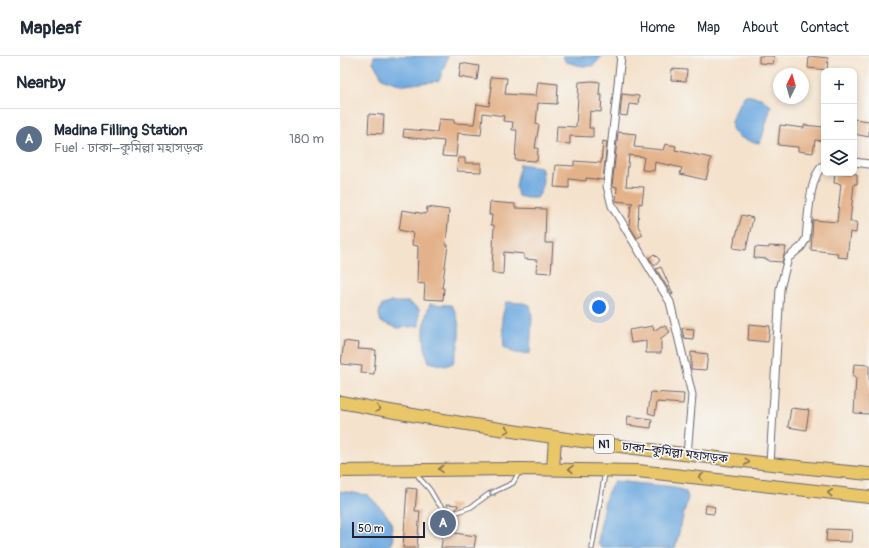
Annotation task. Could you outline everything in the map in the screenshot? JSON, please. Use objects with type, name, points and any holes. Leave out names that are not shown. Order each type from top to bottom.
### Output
[{"type":"highway","name":"ঢাকা–কুমিল্লা মহাসড়ক","points":[[340,402],[555,438],[687,455],[869,474]]},
{"type":"highway","points":[[553,469],[555,438]]},
{"type":"highway","name":"ঢাকা–কুমিল্লা মহাসড়ক","points":[[340,471],[520,469],[638,471],[869,497]]},
{"type":"street","points":[[621,56],[607,186],[612,206],[670,302],[692,395],[687,455]]},
{"type":"street","points":[[857,162],[869,164]]},
{"type":"street","points":[[770,464],[780,289],[788,258],[801,247],[806,239],[814,178],[821,167]]},
{"type":"lane","points":[[457,512],[471,507],[489,494],[513,483],[520,469]]},
{"type":"lane","points":[[415,470],[420,480],[430,490],[436,502],[447,511]]},
{"type":"lane","points":[[592,548],[605,470]]},
{"type":"water","points":[[374,56],[448,56],[439,81],[403,85],[383,79],[373,62]]},
{"type":"water","points":[[562,56],[602,56],[593,66],[582,66],[566,62]]},
{"type":"water","points":[[745,95],[761,98],[771,106],[762,138],[759,143],[739,136],[734,132],[732,126],[732,120],[735,112]]},
{"type":"water","points":[[520,164],[541,167],[543,183],[537,198],[518,196],[516,187]]},
{"type":"water","points":[[391,302],[408,302],[419,309],[419,326],[398,328],[381,322],[379,314],[381,306]]},
{"type":"water","points":[[506,302],[524,303],[530,305],[532,317],[530,353],[516,353],[504,347],[502,318]]},
{"type":"water","points":[[430,304],[451,305],[455,311],[459,326],[459,342],[453,363],[445,366],[429,362],[425,348],[424,326]]},
{"type":"water","points":[[614,481],[675,487],[686,492],[688,497],[675,548],[602,548],[598,543],[604,502]]},
{"type":"water","points":[[340,491],[368,495],[382,509],[391,521],[393,541],[389,548],[340,548]]},
{"type":"building","points":[[759,56],[774,56],[773,64],[759,63]]},
{"type":"building","points":[[809,56],[828,58],[827,68],[821,68],[821,69],[808,68]]},
{"type":"building","points":[[461,63],[479,66],[477,80],[459,77]]},
{"type":"building","points":[[672,69],[687,70],[686,81],[671,80]]},
{"type":"building","points":[[491,77],[507,78],[505,94],[536,96],[538,82],[558,84],[557,104],[538,103],[536,124],[539,125],[535,148],[538,148],[537,161],[515,160],[517,130],[512,130],[513,122],[503,121],[504,116],[483,113],[481,135],[458,133],[456,157],[442,156],[444,141],[403,137],[404,129],[437,132],[439,119],[454,120],[454,123],[474,124],[477,104],[489,106],[492,87],[490,87]]},
{"type":"building","points":[[579,82],[600,82],[599,95],[602,95],[601,112],[590,111],[589,128],[593,128],[593,137],[570,136],[570,144],[556,143],[557,126],[576,127]]},
{"type":"building","points":[[622,94],[639,96],[638,105],[629,104],[627,116],[620,115]]},
{"type":"building","points":[[369,114],[384,115],[383,134],[368,133]]},
{"type":"building","points":[[857,119],[869,121],[869,137],[857,135]]},
{"type":"building","points":[[780,125],[804,128],[804,125],[821,127],[821,141],[815,140],[813,153],[798,151],[798,147],[778,145]]},
{"type":"building","points":[[618,132],[636,134],[634,147],[663,150],[665,144],[676,146],[675,150],[711,158],[706,180],[680,174],[682,168],[655,162],[654,171],[642,170],[644,157],[629,155],[626,186],[644,187],[642,204],[639,203],[638,226],[643,235],[637,238],[629,225],[631,205],[633,203],[616,201],[617,187],[612,186]]},
{"type":"building","points":[[603,141],[607,142],[603,180],[586,178],[586,181],[569,179],[569,188],[554,187],[556,165],[574,166],[574,161],[601,163]]},
{"type":"building","points":[[458,158],[465,158],[465,163],[481,163],[481,172],[457,171]]},
{"type":"building","points":[[835,176],[857,176],[857,184],[854,184],[850,222],[857,222],[856,233],[850,232],[847,258],[837,257],[838,253],[811,250],[813,220],[837,222],[841,184],[834,183]]},
{"type":"building","points":[[490,202],[515,204],[515,208],[546,209],[545,243],[553,243],[551,273],[536,272],[537,260],[524,259],[524,254],[504,252],[503,274],[492,273],[494,225],[491,225],[492,215],[489,215]]},
{"type":"building","points":[[427,207],[449,210],[446,245],[448,245],[442,288],[444,288],[443,300],[424,299],[425,284],[417,283],[418,246],[412,245],[413,233],[399,230],[402,210],[426,214]]},
{"type":"building","points":[[742,215],[753,218],[746,250],[733,248],[735,236]]},
{"type":"building","points":[[769,246],[786,247],[782,262],[754,258],[755,247],[769,248]]},
{"type":"building","points":[[654,254],[660,260],[655,266],[649,258]]},
{"type":"building","points":[[661,267],[673,294],[672,295],[656,269]]},
{"type":"building","points":[[749,324],[770,326],[768,342],[748,340]]},
{"type":"building","points":[[653,326],[654,331],[661,326],[665,326],[670,332],[661,338],[661,353],[646,353],[646,341],[631,343],[629,330]]},
{"type":"building","points":[[682,328],[694,329],[693,339],[684,338]]},
{"type":"building","points":[[344,341],[359,343],[358,349],[376,350],[374,374],[361,373],[362,366],[341,364]]},
{"type":"building","points":[[691,352],[708,354],[706,370],[691,369]]},
{"type":"building","points":[[854,364],[869,365],[869,414],[854,413],[856,377],[853,376]]},
{"type":"building","points":[[651,392],[684,394],[683,404],[657,402],[655,415],[648,413]]},
{"type":"building","points":[[791,408],[809,410],[806,430],[788,427]]},
{"type":"building","points":[[628,416],[652,419],[651,428],[627,425]]},
{"type":"building","points":[[407,488],[417,489],[415,511],[420,511],[417,548],[403,548]]},
{"type":"building","points":[[447,504],[458,505],[454,512],[457,515],[454,533],[476,536],[474,548],[441,548],[446,514],[450,512]]},
{"type":"building","points":[[706,505],[715,507],[714,514],[705,513]]},
{"type":"building","points":[[827,529],[852,530],[851,542],[826,541]]},
{"type":"place","name":"Madina Filling Station","points":[[443,523]]}]
